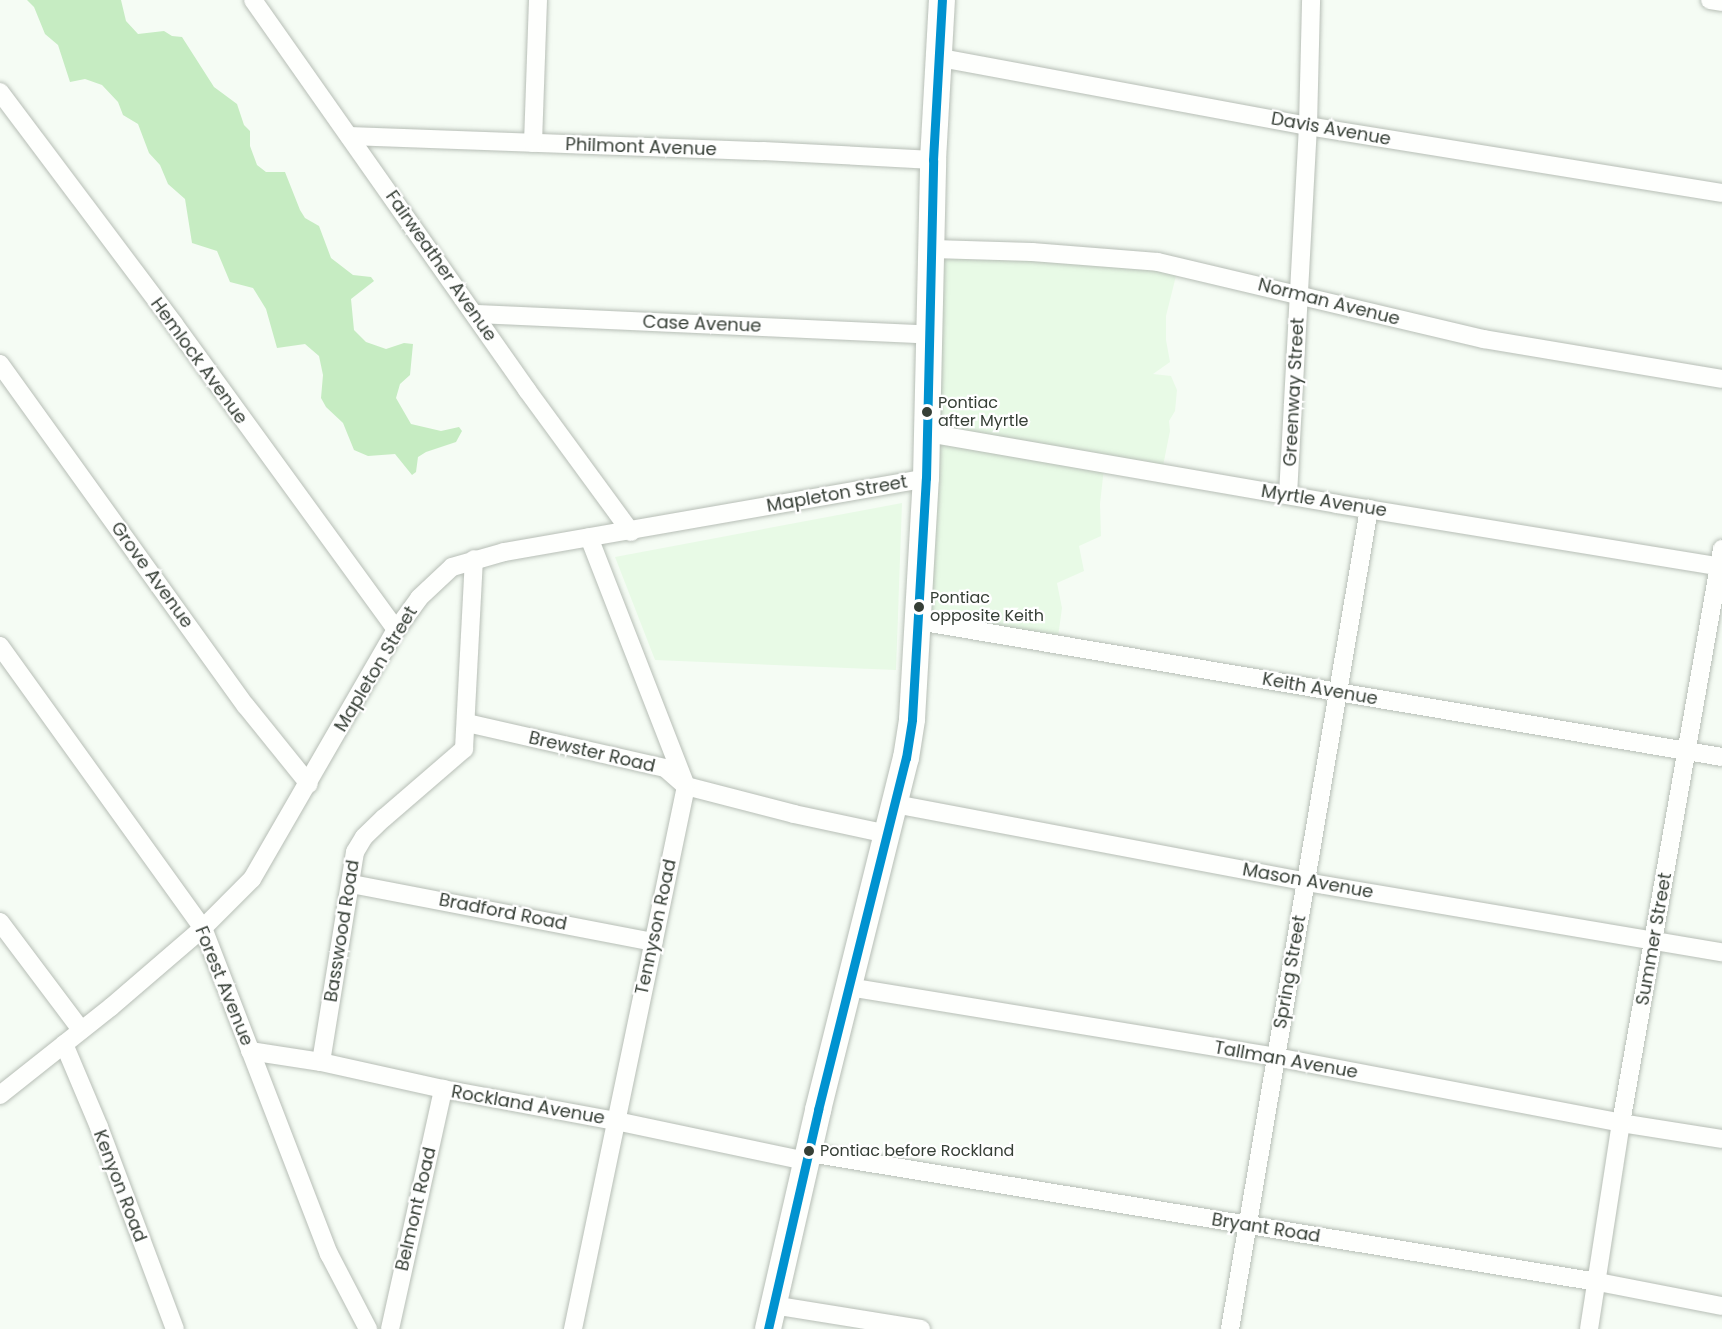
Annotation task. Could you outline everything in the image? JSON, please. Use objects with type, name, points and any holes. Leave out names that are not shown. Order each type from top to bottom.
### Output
[{"type":"main road","points":[[771,1317],[887,834],[912,719],[926,478],[933,249],[933,160],[941,58],[942,0]]},
{"type":"street","name":"Fairweather Avenue","points":[[253,0],[631,532]]},
{"type":"street","points":[[533,143],[538,0]]},
{"type":"street","name":"Greenway Street","points":[[1288,495],[1308,126],[1311,0]]},
{"type":"street","points":[[1710,0],[1722,2]]},
{"type":"street","name":"Davis Avenue","points":[[941,58],[1308,126],[1722,193]]},
{"type":"street","name":"Hemlock Avenue","points":[[0,92],[174,324],[396,630]]},
{"type":"street","name":"Philmont Avenue","points":[[349,136],[933,160]]},
{"type":"street","name":"Norman Avenue","points":[[933,249],[1032,252],[1158,262],[1484,339],[1722,379]]},
{"type":"street","name":"Case Avenue","points":[[475,314],[930,335]]},
{"type":"street","name":"Grove Avenue","points":[[0,364],[246,706],[309,784]]},
{"type":"street","name":"Myrtle Avenue","points":[[927,433],[1369,509],[1721,561]]},
{"type":"street","name":"Mapleton Street","points":[[0,1095],[229,905],[261,866],[396,630],[419,598],[452,567],[474,560],[589,537],[631,532],[926,478]]},
{"type":"street","name":"Spring Street","points":[[1230,1329],[1369,509]]},
{"type":"street","points":[[589,537],[686,786]]},
{"type":"street","name":"Basswood Road","points":[[321,1062],[352,884],[355,852],[364,837],[464,749],[474,560]]},
{"type":"street","name":"Summer Street","points":[[1589,1329],[1621,1123],[1721,561]]},
{"type":"street","name":"Keith Avenue","points":[[918,621],[1722,757]]},
{"type":"street","name":"Forest Avenue","points":[[0,646],[203,928],[329,1254],[368,1329]]},
{"type":"street","name":"Brewster Road","points":[[467,723],[664,768],[686,786],[794,814],[887,834]]},
{"type":"street","name":"Tennyson Road","points":[[573,1329],[686,786]]},
{"type":"street","name":"Mason Avenue","points":[[894,804],[1306,882],[1722,952]]},
{"type":"street","name":"Bradford Road","points":[[352,884],[653,942]]},
{"type":"street","points":[[0,922],[81,1030]]},
{"type":"street","name":"Tallman Avenue","points":[[849,987],[1276,1058],[1621,1123],[1722,1139]]},
{"type":"street","name":"Kenyon Road","points":[[64,1044],[99,1127],[175,1329]]},
{"type":"street","name":"Rockland Avenue","points":[[250,1051],[321,1062],[443,1089],[808,1157]]},
{"type":"street","name":"Belmont Road","points":[[390,1329],[443,1089]]},
{"type":"street","name":"Bryant Road","points":[[808,1157],[1598,1282],[1722,1306]]},
{"type":"street","points":[[771,1317],[921,1329]]},
{"type":"shaded area","points":[[932,257],[1179,264],[1166,316],[1166,340],[1170,362],[1153,374],[1171,376],[1177,390],[1175,411],[1169,421],[1170,431],[1162,471],[1104,468],[1100,504],[1101,536],[1079,546],[1084,571],[1057,583],[1062,608],[1058,637],[918,617]]},
{"type":"shaded area","points":[[902,503],[896,670],[655,660],[615,557]]},
{"type":"green space","points":[[27,0],[121,0],[126,21],[138,34],[164,31],[172,36],[182,37],[214,87],[237,104],[244,125],[250,131],[250,146],[257,165],[266,172],[285,172],[300,210],[305,218],[319,226],[331,258],[353,275],[371,277],[374,281],[351,299],[354,330],[366,342],[386,349],[404,343],[413,344],[410,375],[400,384],[396,398],[411,424],[441,431],[459,427],[462,431],[456,442],[418,457],[416,472],[412,475],[395,454],[368,456],[354,450],[343,423],[326,407],[321,398],[323,375],[319,356],[305,344],[277,348],[266,309],[253,288],[230,282],[217,251],[192,243],[185,199],[168,184],[160,165],[149,153],[138,124],[123,115],[118,102],[102,85],[85,79],[70,82],[58,45],[45,34],[34,7]]},
{"type":"transit line","points":[[768,1329],[818,1110],[906,758],[912,719],[926,478],[933,160],[942,0]]},
{"type":"place","name":"Pontiac after Myrtle","points":[[927,412]]},
{"type":"place","name":"Pontiac opposite Keith","points":[[919,607]]},
{"type":"place","name":"Pontiac before Rockland","points":[[809,1151]]}]
